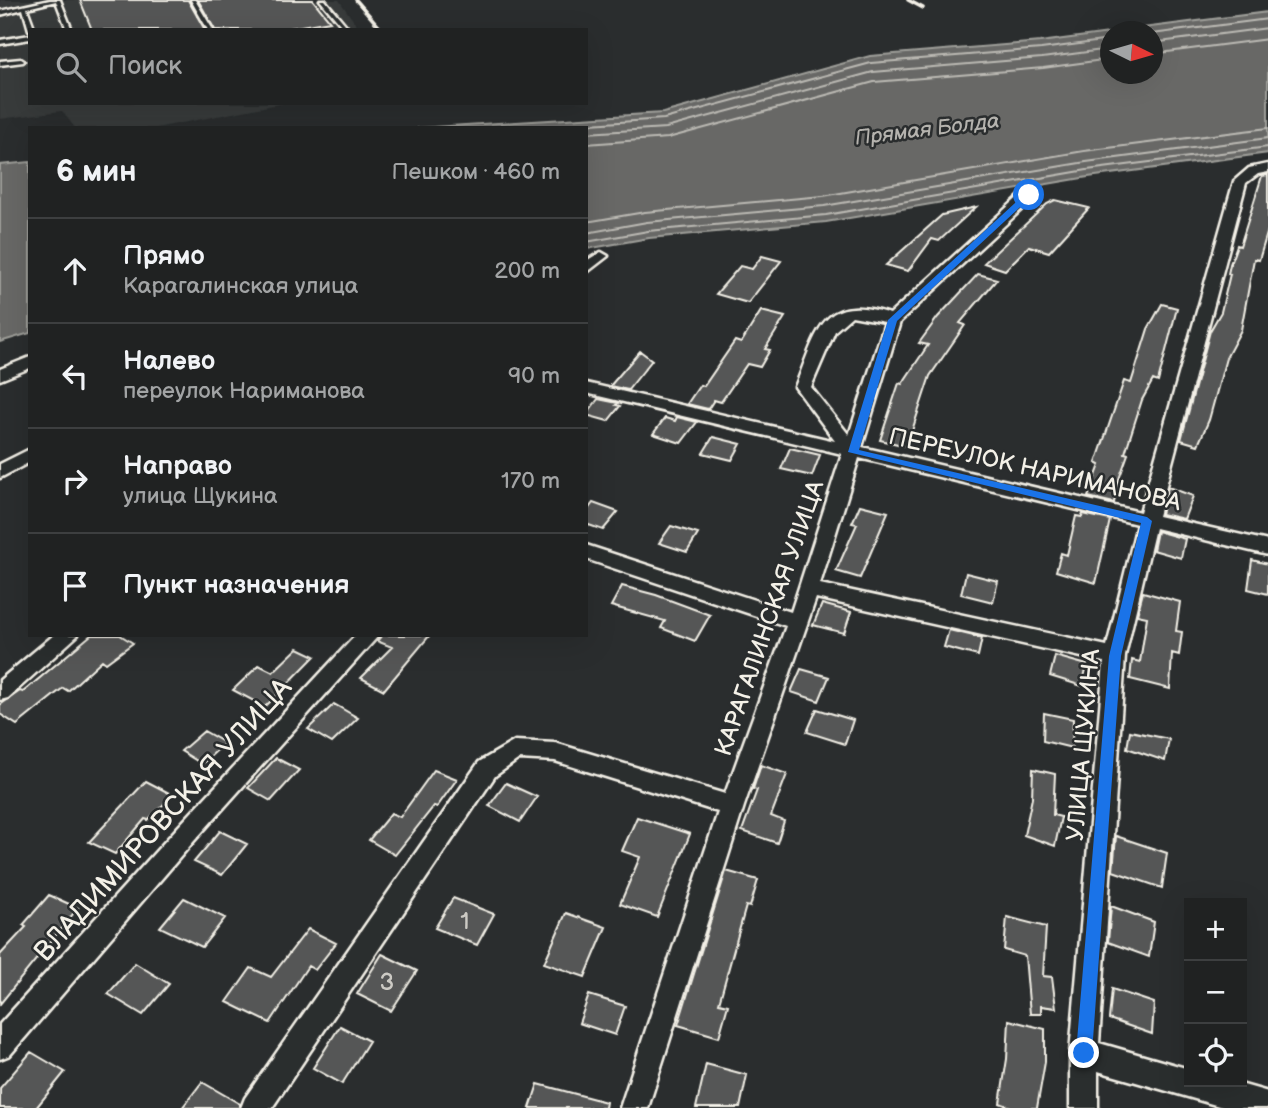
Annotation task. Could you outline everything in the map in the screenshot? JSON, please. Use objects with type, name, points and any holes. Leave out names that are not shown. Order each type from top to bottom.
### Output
[{"type":"street","name":"УЛИЦА ЩУКИНА","points":[[1084,1108],[1084,1053],[1115,656],[1147,521],[1240,181],[1254,171],[1268,168]]},
{"type":"street","points":[[853,452],[803,387],[832,319],[848,311],[869,313],[893,320],[1029,195]]},
{"type":"street","points":[[588,267],[601,256]]},
{"type":"street","name":"КАРАГАЛИНСКАЯ УЛИЦА","points":[[634,1108],[732,806],[809,589],[893,320]]},
{"type":"street","points":[[0,375],[28,363]]},
{"type":"street","name":"ПЕРЕУЛОК НАРИМАНОВА","points":[[588,388],[1268,548]]},
{"type":"street","points":[[0,472],[28,455]]},
{"type":"street","points":[[588,553],[798,622]]},
{"type":"street","points":[[809,589],[1115,656]]},
{"type":"street","points":[[0,692],[66,637]]},
{"type":"street","name":"ВЛАДИМИРОВСКАЯ УЛИЦА","points":[[3,1037],[367,637]]},
{"type":"street","points":[[255,1108],[487,769],[515,750],[555,752],[732,806]]},
{"type":"street","points":[[1084,1053],[1268,1106]]},
{"type":"lane","points":[[0,13],[57,0],[69,28]]},
{"type":"lane","points":[[193,0],[210,28]]},
{"type":"lane","points":[[322,0],[345,28]]},
{"type":"lane","points":[[25,9],[31,28]]},
{"type":"lane","points":[[0,42],[28,37]]},
{"type":"lane","points":[[0,63],[21,61]]},
{"type":"shaded area","points":[[0,0],[339,0],[359,28],[28,28],[28,105],[274,105],[166,126],[73,126],[62,111],[0,119]]},
{"type":"water","name":"Прямая Болда","points":[[1268,12],[1268,153],[1088,177],[826,222],[649,238],[588,249],[588,126],[450,126],[663,113],[870,56],[1100,34],[1100,84],[1163,84],[1163,25]]},
{"type":"water","points":[[28,162],[28,334],[0,342],[0,165]]},
{"type":"building","points":[[80,0],[188,0],[204,28],[91,28]]},
{"type":"building","points":[[198,0],[313,0],[330,21],[290,28],[214,28]]},
{"type":"building","points":[[1268,175],[1268,230],[1259,260],[1254,259],[1241,330],[1226,358],[1209,420],[1198,445],[1181,440],[1210,331],[1221,312],[1230,264],[1237,245],[1240,246],[1262,176]]},
{"type":"building","points":[[1055,200],[1089,208],[1049,252],[1029,246],[1005,270],[984,263],[1047,204]]},
{"type":"building","points":[[976,207],[939,241],[932,239],[908,271],[886,265],[942,215]]},
{"type":"building","points":[[762,256],[781,261],[748,303],[716,294],[740,266],[752,269]]},
{"type":"building","points":[[978,274],[997,279],[960,323],[965,325],[930,376],[907,446],[880,440],[899,383],[902,384],[928,345],[919,343],[938,317]]},
{"type":"building","points":[[1162,304],[1177,308],[1158,382],[1153,380],[1142,400],[1125,453],[1128,454],[1114,503],[1088,497],[1100,465],[1096,463],[1124,381],[1131,383],[1148,329]]},
{"type":"building","points":[[761,311],[785,317],[765,349],[770,350],[760,367],[747,364],[721,402],[714,400],[708,409],[687,404],[700,385],[704,386],[735,341],[741,343]]},
{"type":"building","points":[[640,351],[652,360],[628,390],[610,386]]},
{"type":"building","points":[[598,399],[618,403],[616,405],[620,406],[608,421],[588,416]]},
{"type":"building","points":[[677,417],[697,422],[681,443],[653,434],[665,418],[675,421]]},
{"type":"building","points":[[713,437],[741,444],[732,460],[703,453]]},
{"type":"building","points":[[790,448],[820,455],[812,476],[781,469]]},
{"type":"building","points":[[1168,487],[1193,496],[1184,519],[1161,514]]},
{"type":"building","points":[[593,503],[618,512],[603,530],[588,525],[588,509]]},
{"type":"building","points":[[860,505],[888,512],[860,578],[836,571],[857,524],[852,523]]},
{"type":"building","points":[[1083,514],[1110,520],[1096,583],[1056,571],[1061,553],[1067,555],[1076,516],[1082,517]]},
{"type":"building","points":[[671,526],[698,534],[687,552],[659,543]]},
{"type":"building","points":[[1157,531],[1185,539],[1181,558],[1153,550]]},
{"type":"building","points":[[1252,560],[1268,564],[1268,594],[1248,589]]},
{"type":"building","points":[[966,573],[998,581],[993,602],[961,594]]},
{"type":"building","points":[[622,586],[710,615],[695,641],[661,628],[665,621],[611,606]]},
{"type":"building","points":[[1143,592],[1180,602],[1176,631],[1182,632],[1179,655],[1172,653],[1170,689],[1130,679],[1132,660],[1140,662],[1147,617],[1137,615]]},
{"type":"building","points":[[822,604],[851,612],[844,633],[813,625]]},
{"type":"building","points":[[949,630],[982,638],[978,656],[944,647]]},
{"type":"building","points":[[89,637],[123,637],[133,643],[106,663],[102,660],[68,691],[63,688],[17,725],[0,714],[0,705],[20,691],[23,692]]},
{"type":"building","points":[[380,637],[428,637],[384,690],[361,678],[392,647],[377,641]]},
{"type":"building","points":[[298,648],[315,656],[265,707],[233,690],[259,665],[273,672]]},
{"type":"building","points":[[1055,656],[1087,665],[1082,686],[1050,676]]},
{"type":"building","points":[[801,669],[829,677],[819,701],[791,692]]},
{"type":"building","points":[[334,704],[358,718],[332,743],[308,729]]},
{"type":"building","points":[[817,709],[853,720],[845,744],[807,732]]},
{"type":"building","points":[[1044,713],[1073,719],[1072,748],[1043,741]]},
{"type":"building","points":[[204,731],[225,743],[202,764],[181,751]]},
{"type":"building","points":[[1130,731],[1169,739],[1165,761],[1127,748]]},
{"type":"building","points":[[276,758],[299,770],[271,801],[248,788]]},
{"type":"building","points":[[761,765],[787,774],[771,816],[784,821],[777,843],[742,831],[757,790],[753,789]]},
{"type":"building","points":[[1033,769],[1055,774],[1053,815],[1061,817],[1055,846],[1024,835],[1032,798]]},
{"type":"building","points":[[434,770],[457,779],[437,807],[434,806],[395,855],[369,840],[391,813],[400,817]]},
{"type":"building","points":[[146,781],[173,795],[148,820],[145,819],[115,854],[89,842]]},
{"type":"building","points":[[506,783],[537,797],[520,822],[489,806]]},
{"type":"building","points":[[637,817],[690,834],[657,917],[620,904],[640,857],[622,851]]},
{"type":"building","points":[[220,831],[247,844],[222,875],[194,862]]},
{"type":"building","points":[[1116,836],[1167,853],[1162,888],[1113,871]]},
{"type":"building","points":[[726,871],[758,880],[750,907],[746,906],[719,1003],[728,1005],[719,1037],[678,1025]]},
{"type":"building","points":[[49,895],[78,908],[0,1004],[0,955],[26,927],[23,925]]},
{"type":"building","points":[[184,898],[225,918],[202,947],[160,927]]},
{"type":"building","points":[[453,898],[494,914],[477,945],[435,928]]},
{"type":"building","points":[[1111,906],[1154,922],[1149,957],[1108,942]]},
{"type":"building","points":[[566,913],[606,927],[585,977],[544,963]]},
{"type":"building","points":[[1007,917],[1046,927],[1043,976],[1052,977],[1056,1008],[1041,1006],[1041,1014],[1030,1014],[1025,956],[1004,950]]},
{"type":"building","points":[[308,929],[336,943],[315,970],[308,966],[270,1023],[227,1002],[251,968],[271,977]]},
{"type":"building","points":[[382,954],[417,971],[391,1011],[357,994]]},
{"type":"building","points":[[135,963],[169,984],[143,1015],[108,994]]},
{"type":"building","points":[[1112,989],[1154,1003],[1152,1034],[1109,1019]]},
{"type":"building","points":[[589,995],[625,1006],[615,1035],[579,1023]]},
{"type":"building","points":[[1009,1020],[1045,1029],[1045,1062],[1037,1108],[1013,1108],[1000,1103],[1007,1059]]},
{"type":"building","points":[[340,1026],[369,1041],[342,1084],[313,1068]]},
{"type":"building","points":[[31,1052],[65,1072],[36,1108],[0,1108],[0,1088]]},
{"type":"building","points":[[706,1064],[747,1075],[740,1108],[696,1108]]},
{"type":"building","points":[[202,1082],[240,1104],[239,1108],[182,1108]]},
{"type":"building","points":[[538,1084],[606,1102],[605,1108],[530,1108]]},
{"type":"railway","points":[[356,0],[380,28]]},
{"type":"railway","points":[[908,0],[923,8]]},
{"type":"route","points":[[1029,195],[908,303],[893,320],[853,452],[1147,521],[1115,656],[1084,1053]]}]
